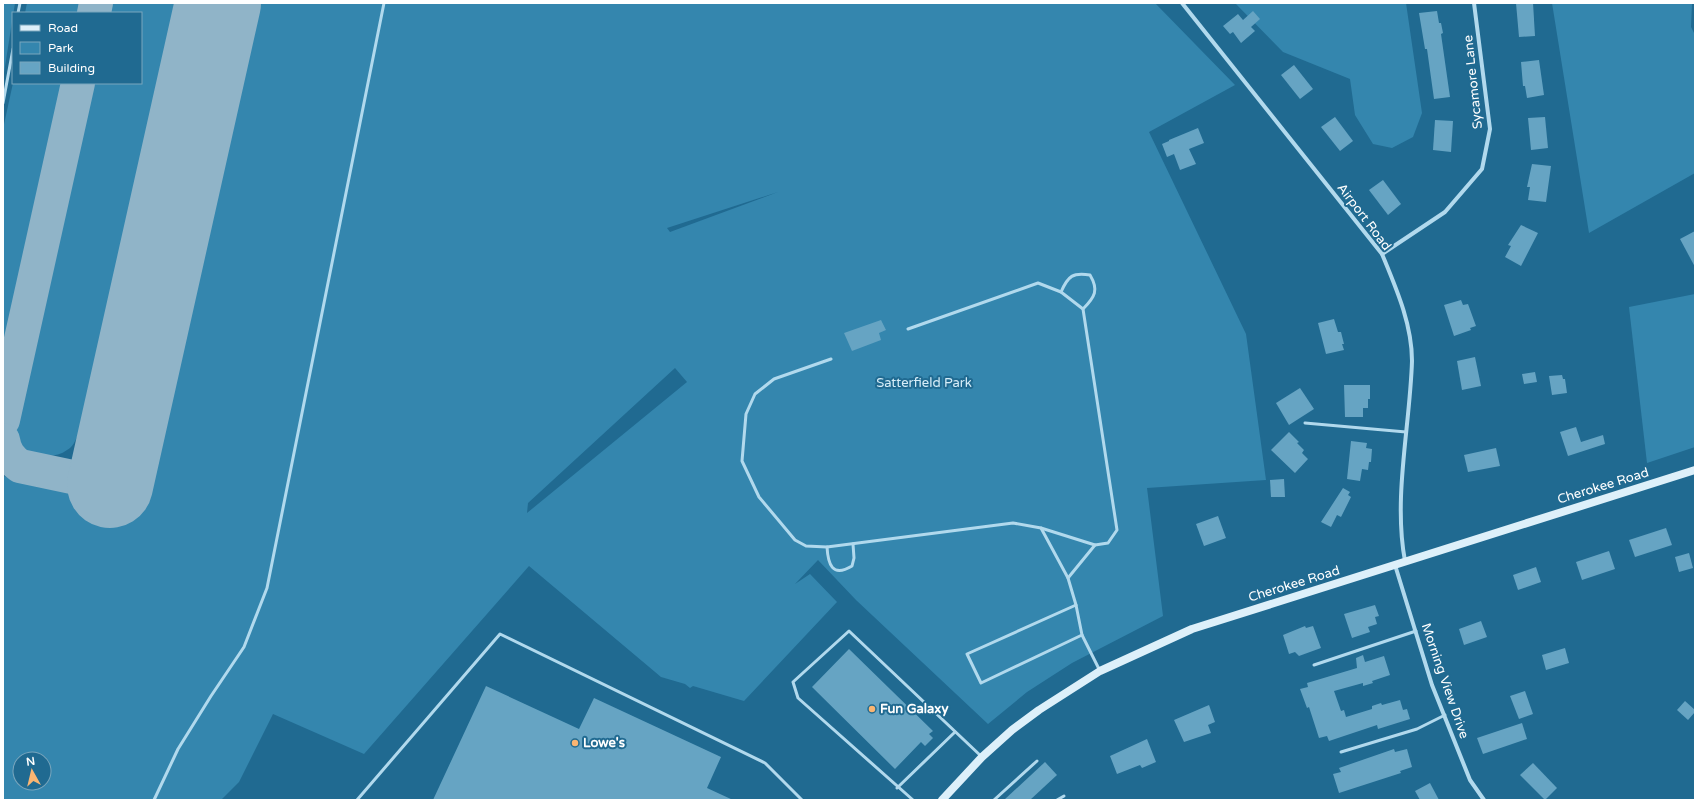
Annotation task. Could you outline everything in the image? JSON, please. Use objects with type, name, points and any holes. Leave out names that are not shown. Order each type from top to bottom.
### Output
[{"type":"main road","name":"Cherokee Road","points":[[942,800],[982,757],[1012,730],[1039,710],[1100,671],[1192,629],[1695,470]]},
{"type":"street","name":"Airport Road","points":[[1182,3],[1382,254],[1398,295],[1408,327],[1412,361],[1401,513],[1402,545],[1405,561]]},
{"type":"street","name":"Sycamore Lane","points":[[1382,254],[1445,212],[1482,170],[1490,129],[1474,3]]},
{"type":"street","name":"Morning View Drive","points":[[1395,565],[1432,685],[1470,780],[1484,800]]},
{"type":"lane","points":[[154,800],[178,749],[244,647],[267,588],[384,3]]},
{"type":"lane","points":[[3,103],[12,54]]},
{"type":"lane","points":[[1061,292],[1070,276],[1080,273],[1090,276],[1095,284],[1096,292],[1084,309]]},
{"type":"lane","points":[[831,359],[774,379],[755,394],[746,414],[742,461],[759,497],[795,540],[806,546],[827,547],[1013,524],[1040,528],[1095,545],[1108,543],[1117,530],[1084,309],[1061,292],[1038,283],[908,329]]},
{"type":"lane","points":[[1305,423],[1406,432]]},
{"type":"lane","points":[[1040,528],[1068,578],[1076,605],[1082,635],[1100,671]]},
{"type":"lane","points":[[827,547],[828,561],[831,568],[837,571],[846,570],[852,566],[854,558],[853,544]]},
{"type":"lane","points":[[1068,578],[1095,545]]},
{"type":"lane","points":[[1076,605],[967,654],[981,683],[1082,635]]},
{"type":"lane","points":[[913,800],[897,788],[798,698],[793,682],[848,631],[982,757]]},
{"type":"lane","points":[[1314,665],[1416,631]]},
{"type":"lane","points":[[357,800],[500,634],[765,763],[802,800]]},
{"type":"lane","points":[[1341,752],[1417,729],[1444,715]]},
{"type":"lane","points":[[897,788],[955,732]]},
{"type":"lane","points":[[994,800],[1037,762]]},
{"type":"lane","points":[[1056,800],[1064,796]]},
{"type":"green space","points":[[3,3],[15,3],[14,12],[12,12],[12,22],[3,79]]},
{"type":"green space","points":[[27,3],[85,3],[83,12],[25,12]]},
{"type":"green space","points":[[109,3],[189,3],[111,344],[94,366],[78,435],[74,444],[60,454],[53,456],[38,455],[23,448],[18,443],[13,434],[13,418],[91,84],[142,84],[142,12],[106,12]]},
{"type":"green space","name":"Satterfield Park","points":[[246,3],[1155,3],[1235,85],[1149,132],[1246,334],[1266,480],[1147,488],[1163,616],[1072,663],[1027,692],[988,724],[856,600],[818,560],[795,584],[810,574],[837,602],[744,701],[693,686],[690,688],[685,684],[661,677],[529,566],[364,754],[273,714],[239,782],[221,800],[3,800],[3,476],[144,508],[169,395],[170,381],[164,367]],"holes":[[[778,192],[670,232],[667,228]],[[675,368],[687,382],[527,513],[528,503]]]},
{"type":"green space","points":[[1235,3],[1406,3],[1422,113],[1413,137],[1392,148],[1373,144],[1355,115],[1350,79],[1283,52]]},
{"type":"green space","points":[[1552,3],[1692,3],[1691,27],[1695,35],[1695,173],[1589,233]]},
{"type":"green space","points":[[13,84],[67,84],[3,365],[3,129]]},
{"type":"green space","points":[[1695,294],[1695,447],[1647,463],[1629,307]]},
{"type":"building","points":[[1516,3],[1533,3],[1535,36],[1519,37]]},
{"type":"building","points":[[1253,11],[1260,19],[1251,27],[1255,31],[1241,43],[1233,32],[1230,34],[1223,26],[1238,14],[1243,20]]},
{"type":"building","points":[[1437,11],[1439,23],[1441,23],[1443,33],[1441,34],[1450,97],[1434,99],[1427,49],[1425,49],[1419,13]]},
{"type":"building","points":[[1539,60],[1544,95],[1527,98],[1525,86],[1523,86],[1521,62]]},
{"type":"building","points":[[1294,65],[1313,89],[1300,99],[1281,75]]},
{"type":"building","points":[[1335,117],[1353,141],[1340,151],[1321,127]]},
{"type":"building","points":[[1545,117],[1548,148],[1531,150],[1528,118]]},
{"type":"building","points":[[1435,120],[1453,121],[1451,152],[1433,150]]},
{"type":"building","points":[[1198,128],[1204,143],[1189,149],[1196,164],[1180,170],[1174,154],[1167,157],[1162,144]]},
{"type":"building","points":[[1532,164],[1551,166],[1546,202],[1528,200],[1530,187],[1527,187]]},
{"type":"building","points":[[1383,180],[1401,204],[1388,215],[1369,190]]},
{"type":"building","points":[[1521,225],[1538,233],[1521,266],[1505,257],[1511,246],[1508,245]]},
{"type":"building","points":[[1695,231],[1695,267],[1680,239]]},
{"type":"building","points":[[1461,300],[1463,305],[1468,304],[1476,326],[1470,328],[1471,330],[1454,336],[1444,305]]},
{"type":"building","points":[[1334,319],[1338,332],[1341,332],[1344,350],[1326,354],[1318,323]]},
{"type":"building","points":[[881,320],[886,330],[879,333],[881,340],[852,351],[844,333]]},
{"type":"building","points":[[1475,357],[1481,386],[1462,390],[1457,361]]},
{"type":"building","points":[[1535,372],[1537,382],[1524,384],[1522,374]]},
{"type":"building","points":[[1562,375],[1563,379],[1565,379],[1567,393],[1552,395],[1549,376]]},
{"type":"building","points":[[1344,385],[1370,385],[1370,399],[1368,399],[1368,408],[1363,408],[1363,417],[1345,417]]},
{"type":"building","points":[[1300,388],[1314,409],[1289,425],[1276,403]]},
{"type":"building","points":[[1576,427],[1581,442],[1603,435],[1605,444],[1568,456],[1560,432]]},
{"type":"building","points":[[1289,432],[1299,442],[1297,443],[1304,450],[1302,453],[1308,459],[1295,473],[1271,450]]},
{"type":"building","points":[[1351,441],[1367,443],[1366,448],[1372,449],[1371,462],[1369,462],[1368,470],[1362,469],[1360,481],[1347,479]]},
{"type":"building","points":[[1496,448],[1500,466],[1468,472],[1464,455]]},
{"type":"building","points":[[1284,479],[1285,497],[1271,497],[1270,480]]},
{"type":"building","points":[[1343,488],[1350,492],[1348,495],[1351,497],[1341,517],[1337,515],[1331,527],[1321,522]]},
{"type":"building","points":[[1218,516],[1226,538],[1204,546],[1196,524]]},
{"type":"building","points":[[1666,528],[1672,545],[1635,557],[1629,540]]},
{"type":"building","points":[[1609,551],[1615,569],[1582,580],[1576,562]]},
{"type":"building","points":[[1689,553],[1693,568],[1679,572],[1675,557]]},
{"type":"building","points":[[1536,567],[1541,582],[1518,590],[1513,575]]},
{"type":"building","points":[[1375,605],[1379,616],[1375,617],[1377,624],[1368,627],[1370,632],[1352,638],[1344,614]]},
{"type":"building","points":[[1481,621],[1487,637],[1464,645],[1459,629]]},
{"type":"building","points":[[1305,626],[1306,628],[1313,626],[1321,648],[1299,656],[1295,652],[1289,654],[1283,635]]},
{"type":"building","points":[[1565,648],[1569,663],[1546,670],[1542,655]]},
{"type":"building","name":"Fun Galaxy","points":[[849,649],[933,731],[929,734],[933,738],[925,746],[921,742],[895,769],[812,687]]},
{"type":"building","points":[[1363,655],[1365,662],[1384,656],[1390,675],[1372,681],[1373,683],[1363,686],[1363,683],[1334,691],[1341,711],[1344,710],[1346,717],[1372,709],[1372,706],[1381,703],[1382,705],[1400,700],[1403,710],[1407,709],[1410,719],[1378,729],[1377,725],[1329,741],[1327,736],[1319,738],[1309,707],[1307,708],[1300,689],[1308,687],[1307,683],[1357,668],[1356,658]]},
{"type":"building","name":"Lowe's","points":[[486,686],[579,729],[594,698],[721,757],[707,788],[733,800],[433,800]]},
{"type":"building","points":[[1525,691],[1533,714],[1519,719],[1510,696]]},
{"type":"building","points":[[1685,701],[1695,710],[1688,720],[1677,710]]},
{"type":"building","points":[[1209,705],[1215,722],[1208,725],[1211,733],[1184,742],[1174,720]]},
{"type":"building","points":[[1522,723],[1527,739],[1483,754],[1477,738]]},
{"type":"building","points":[[1147,739],[1156,762],[1142,768],[1140,765],[1117,774],[1110,756]]},
{"type":"building","points":[[1394,749],[1395,752],[1407,749],[1412,767],[1400,771],[1401,773],[1339,793],[1333,774],[1341,772],[1339,768]]},
{"type":"building","points":[[1045,762],[1057,775],[1030,800],[1004,800]]},
{"type":"building","points":[[1533,763],[1557,788],[1545,800],[1520,775]]},
{"type":"building","points":[[1430,783],[1439,800],[1420,800],[1415,791]]},
{"type":"taxiway","points":[[94,12],[96,3]]},
{"type":"taxiway","points":[[3,420],[78,84]]},
{"type":"taxiway","points":[[3,440],[8,455],[20,466],[110,485]]},
{"type":"runway","points":[[110,485],[218,3]]},
{"type":"place","name":"Fun Galaxy","points":[[872,709]]},
{"type":"place","name":"Lowe's","points":[[575,743]]}]
